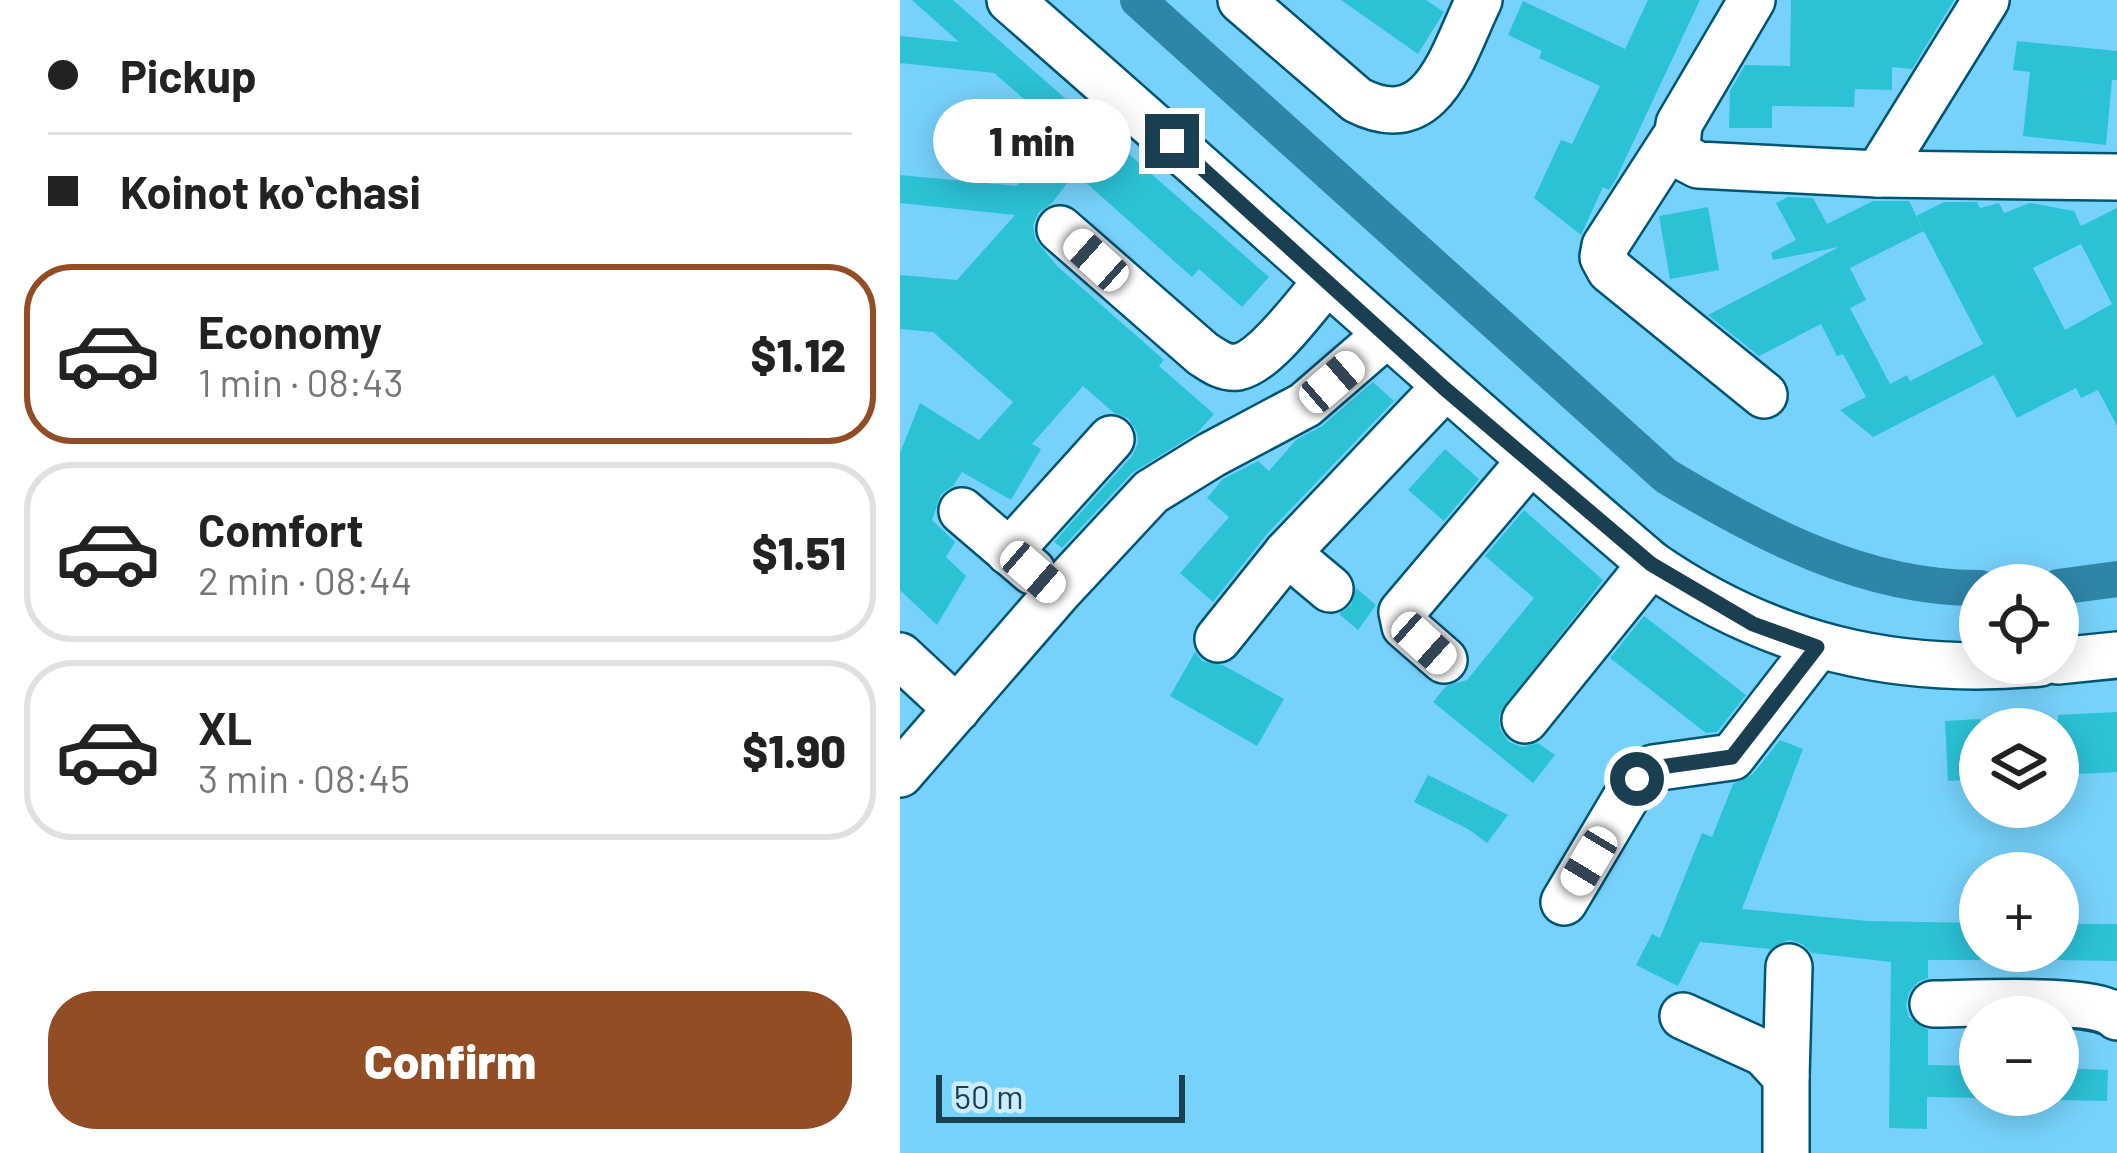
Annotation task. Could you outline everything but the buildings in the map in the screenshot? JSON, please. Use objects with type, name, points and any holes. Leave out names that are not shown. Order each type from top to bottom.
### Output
[{"type":"street","points":[[1010,0],[1444,388],[1651,564],[1753,624],[1817,647],[1898,663],[1959,663]]},
{"type":"street","points":[[1241,0],[1357,100],[1394,113],[1425,99],[1480,0]]},
{"type":"street","points":[[1752,0],[1685,110],[1676,136],[1605,246],[1604,257],[1610,270],[1764,395]]},
{"type":"street","points":[[1878,173],[1985,0]]},
{"type":"street","points":[[1676,136],[1681,156],[1698,166],[2117,177]]},
{"type":"street","points":[[1060,229],[1222,366],[1241,367],[1270,346],[1327,280]]},
{"type":"street","points":[[900,774],[1151,492],[1305,405],[1387,334]]},
{"type":"street","points":[[1218,639],[1287,554],[1444,388]]},
{"type":"street","points":[[1009,552],[1111,439]]},
{"type":"street","points":[[1444,660],[1405,626],[1402,612],[1530,461]]},
{"type":"street","points":[[962,511],[1057,593]]},
{"type":"street","points":[[1287,554],[1330,589]]},
{"type":"street","points":[[1525,720],[1651,564]]},
{"type":"street","points":[[1564,902],[1637,779],[1653,768],[1732,757],[1817,647]]},
{"type":"street","points":[[2079,659],[2117,655]]},
{"type":"street","points":[[900,656],[957,709]]},
{"type":"street","points":[[1786,1153],[1789,967]]},
{"type":"street","points":[[1933,1004],[2076,1004],[2110,1010],[2117,1017]]},
{"type":"street","points":[[1683,1016],[1764,1053],[1786,1077]]},
{"type":"waterway","points":[[1138,0],[1666,476],[1815,554],[1896,579],[1959,587]]},
{"type":"waterway","points":[[2079,584],[2117,579]]},
{"type":"route","points":[[1172,141],[1444,388],[1651,564],[1753,624],[1817,647],[1732,757],[1653,768],[1637,779]]}]
